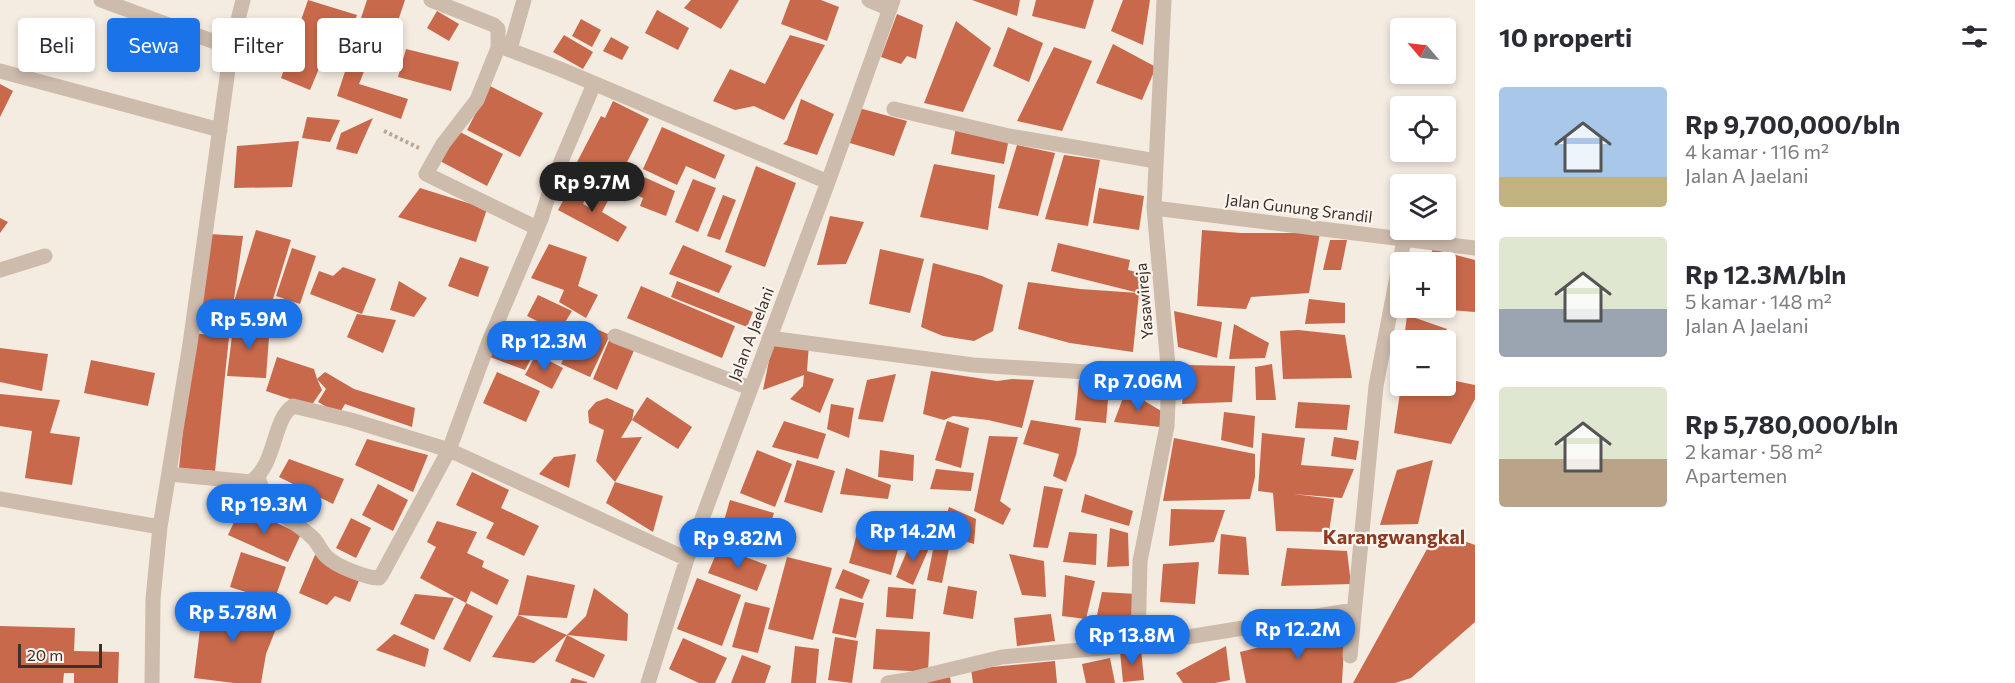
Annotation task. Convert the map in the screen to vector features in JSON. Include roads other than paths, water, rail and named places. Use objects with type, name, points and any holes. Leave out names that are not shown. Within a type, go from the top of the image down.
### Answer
[{"type":"street","points":[[101,0],[212,41]]},
{"type":"street","points":[[238,18],[243,0]]},
{"type":"street","points":[[431,0],[494,25],[498,29],[504,48]]},
{"type":"street","points":[[524,0],[504,48],[477,100],[443,144],[426,174],[537,228]]},
{"type":"street","points":[[869,0],[892,4]]},
{"type":"street","name":"Yasawireja","points":[[1138,645],[1140,561],[1167,426],[1169,377],[1154,208],[1164,0]]},
{"type":"street","name":"Jalan A Jaelani","points":[[652,682],[687,559],[892,4]]},
{"type":"street","points":[[504,48],[828,182]]},
{"type":"street","points":[[0,71],[220,130]]},
{"type":"street","points":[[152,683],[153,599],[160,527],[192,332],[228,72]]},
{"type":"street","points":[[258,477],[263,493],[276,512],[312,538],[325,556],[368,578],[379,578],[449,450],[488,344],[594,84]]},
{"type":"street","points":[[894,109],[1009,136],[1156,160]]},
{"type":"street","name":"Jalan Gunung Srandil","points":[[1154,208],[1390,238]]},
{"type":"street","points":[[1350,656],[1376,386],[1404,240]]},
{"type":"street","name":"Jalan Gunung Srandil","points":[[1404,240],[1475,248]]},
{"type":"street","points":[[0,270],[45,256]]},
{"type":"street","points":[[615,336],[750,388]]},
{"type":"street","points":[[769,338],[973,365],[1169,377]]},
{"type":"street","points":[[169,474],[251,482],[265,468],[285,415],[293,406],[351,420],[449,450],[687,559]]},
{"type":"street","points":[[0,499],[160,527]]},
{"type":"street","points":[[888,683],[1002,657],[1138,645],[1354,610]]},
{"type":"district","name":"Karangwangkal","points":[[1394,537]]}]
